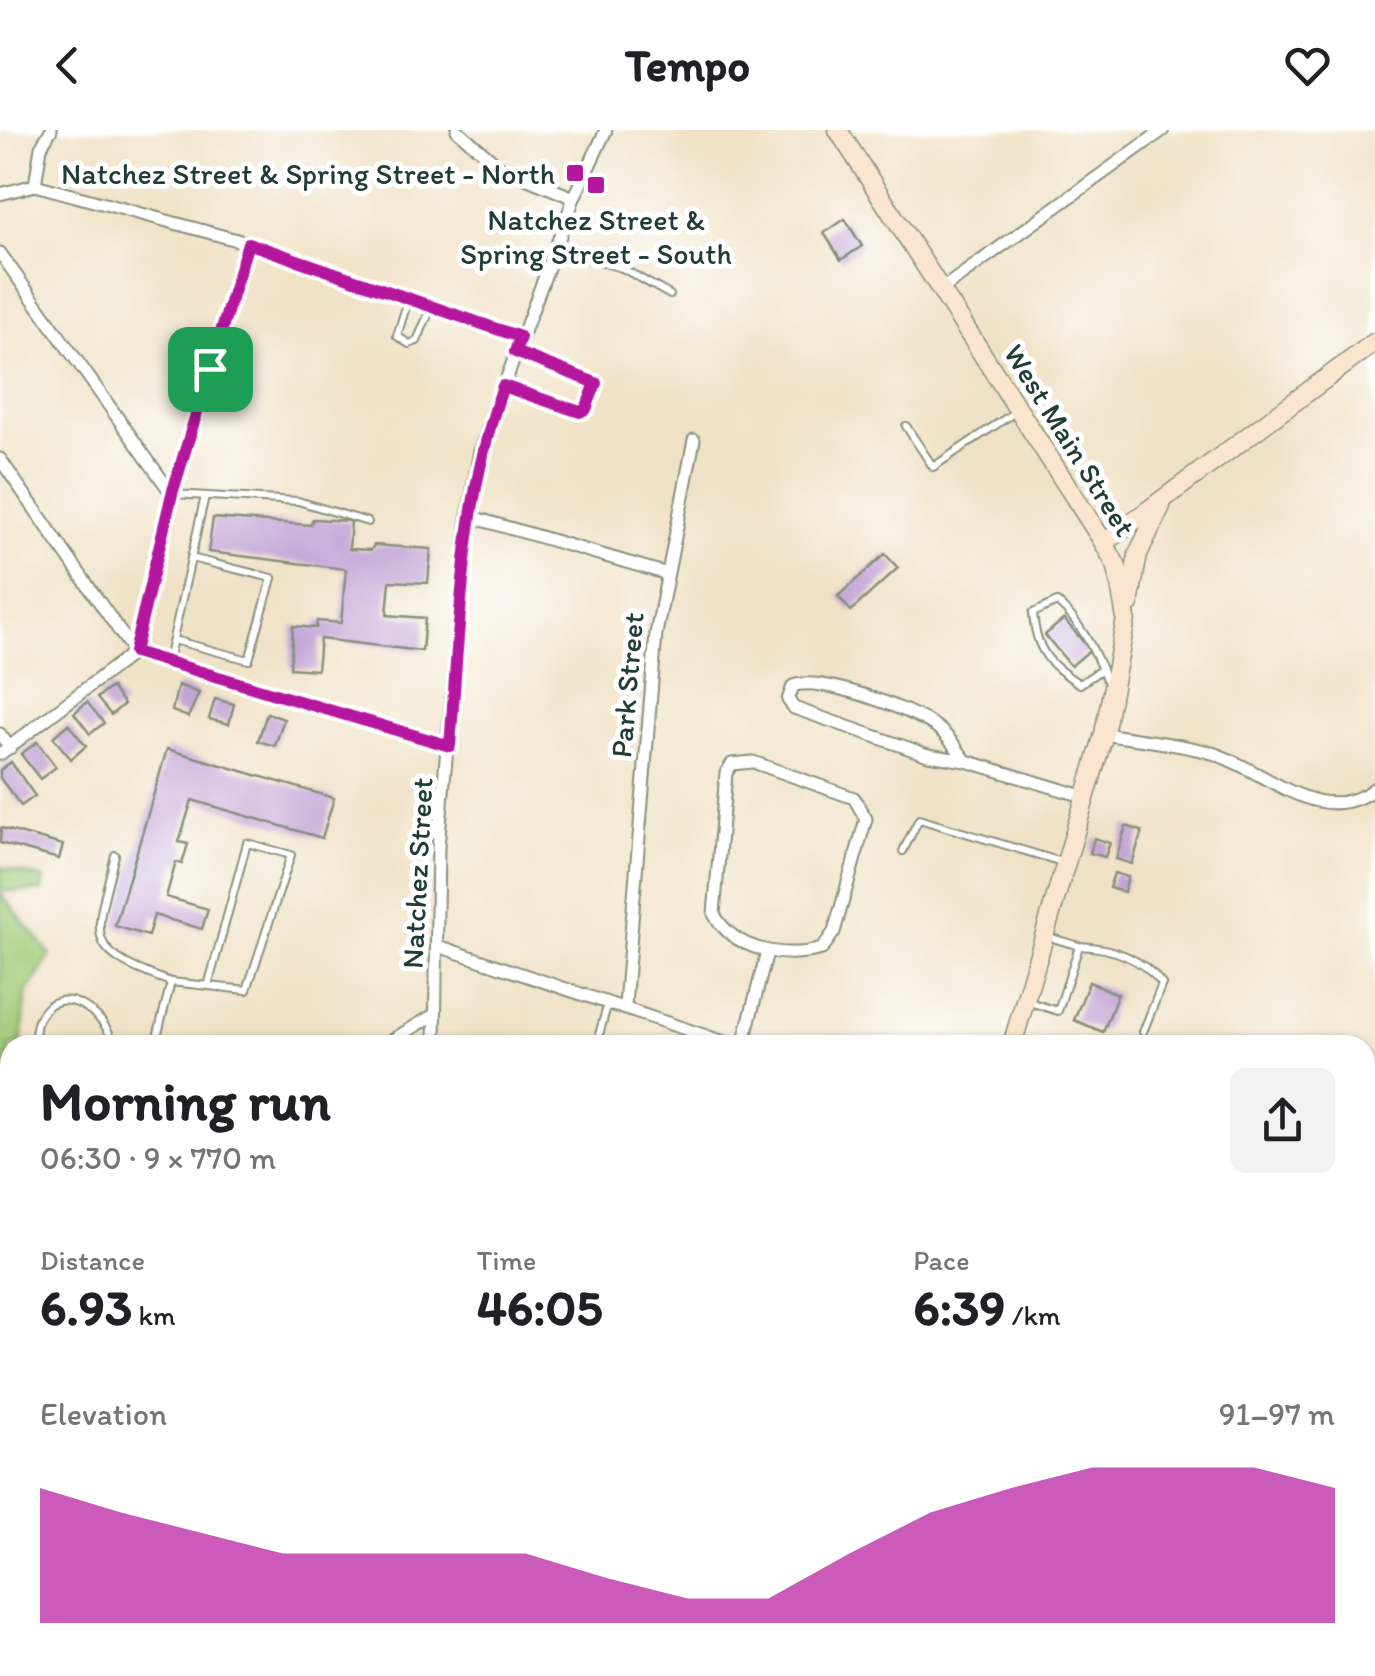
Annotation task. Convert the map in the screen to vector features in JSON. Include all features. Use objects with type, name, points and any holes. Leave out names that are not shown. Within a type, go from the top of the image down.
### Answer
[{"type":"main road","name":"West Main Street","points":[[838,130],[1117,567],[1126,619],[1104,734],[1015,1035]]},
{"type":"main road","points":[[1104,542],[1375,342]]},
{"type":"main road","points":[[1126,619],[1138,554],[1151,521],[1171,492]]},
{"type":"street","points":[[35,185],[41,147],[50,130]]},
{"type":"street","points":[[457,130],[501,168],[574,198]]},
{"type":"street","name":"Natchez Street","points":[[435,1035],[438,847],[468,516],[480,450],[574,198],[606,130]]},
{"type":"street","points":[[942,288],[1164,130]]},
{"type":"street","points":[[0,194],[35,185],[248,243],[520,337]]},
{"type":"street","points":[[0,734],[5,751],[134,652],[172,494],[248,243]]},
{"type":"street","points":[[0,253],[172,494]]},
{"type":"street","points":[[664,573],[694,440]]},
{"type":"street","points":[[0,459],[134,652],[450,746]]},
{"type":"street","name":"Park Street","points":[[468,516],[664,573],[624,1005]]},
{"type":"street","points":[[966,761],[932,724],[838,688],[804,682],[793,686],[788,700],[794,708],[928,755],[966,761],[1086,796]]},
{"type":"street","points":[[1104,734],[1213,753],[1309,800],[1333,806],[1362,798],[1375,788]]},
{"type":"street","points":[[753,762],[854,798],[866,820],[828,944],[804,954],[766,952],[732,936],[714,914],[726,773],[732,764],[753,762]]},
{"type":"street","points":[[438,946],[706,1035]]},
{"type":"street","points":[[746,1035],[766,952]]},
{"type":"street","points":[[401,1035],[434,1015]]},
{"type":"lane","points":[[554,249],[622,268],[670,295]]},
{"type":"lane","points":[[409,298],[398,336],[410,344],[417,341],[432,306]]},
{"type":"lane","points":[[503,386],[580,412],[586,409],[596,383],[515,352]]},
{"type":"lane","points":[[906,426],[933,467],[1019,410]]},
{"type":"lane","points":[[172,494],[298,502],[368,522]]},
{"type":"lane","points":[[168,662],[205,496]]},
{"type":"lane","points":[[173,640],[250,660],[272,578],[191,558]]},
{"type":"lane","points":[[1102,669],[1080,684],[1047,664],[1035,638],[1033,613],[1056,602],[1078,620],[1102,669],[1112,691]]},
{"type":"lane","points":[[903,852],[919,819],[1066,863]]},
{"type":"lane","points":[[115,855],[98,926],[103,949],[122,965],[170,982],[208,986],[247,990],[291,855],[247,842],[208,986]]},
{"type":"lane","points":[[1044,935],[1078,946],[1103,947],[1148,966],[1162,984],[1143,1032]]},
{"type":"lane","points":[[1025,1000],[1058,1011],[1078,946]]},
{"type":"lane","points":[[157,1035],[170,982]]},
{"type":"lane","points":[[36,1035],[44,1012],[60,1002],[75,1001],[100,1015],[109,1035]]},
{"type":"lane","points":[[599,1035],[608,1002]]},
{"type":"green space","points":[[0,867],[44,879],[42,891],[0,891]]},
{"type":"green space","points":[[0,893],[51,955],[27,992],[22,1035],[0,1035]]},
{"type":"building","points":[[845,219],[862,246],[841,260],[824,233]]},
{"type":"building","points":[[213,518],[310,525],[313,519],[351,521],[349,549],[371,550],[374,545],[431,549],[428,583],[390,581],[387,615],[425,618],[422,651],[320,639],[317,670],[290,668],[293,626],[316,628],[317,621],[341,623],[346,569],[208,552]]},
{"type":"building","points":[[885,554],[898,568],[851,611],[838,596]]},
{"type":"building","points":[[1064,619],[1090,650],[1071,666],[1045,635]]},
{"type":"building","points":[[178,685],[199,693],[188,717],[172,711]]},
{"type":"building","points":[[111,687],[124,704],[111,715],[97,698]]},
{"type":"building","points":[[215,699],[234,704],[229,724],[209,719]]},
{"type":"building","points":[[87,702],[104,723],[90,734],[74,713]]},
{"type":"building","points":[[267,713],[284,719],[275,746],[258,741]]},
{"type":"building","points":[[68,724],[86,746],[71,759],[53,737]]},
{"type":"building","points":[[37,742],[56,767],[40,779],[21,754]]},
{"type":"building","points":[[167,749],[334,798],[322,838],[192,800],[179,842],[188,844],[182,864],[176,862],[166,897],[208,909],[202,929],[154,915],[148,936],[115,926]]},
{"type":"building","points":[[11,762],[35,796],[21,806],[0,778],[0,770]]},
{"type":"building","points":[[1126,826],[1142,831],[1132,864],[1116,859]]},
{"type":"building","points":[[1,828],[63,845],[59,859],[0,843]]},
{"type":"building","points":[[1094,838],[1110,843],[1105,857],[1090,853]]},
{"type":"building","points":[[1114,873],[1128,877],[1124,892],[1109,888]]},
{"type":"building","points":[[1089,982],[1118,994],[1103,1032],[1074,1020]]},
{"type":"place","name":"Natchez Street & Spring Street - North","points":[[575,173]]},
{"type":"place","name":"Natchez Street & Spring Street - South","points":[[596,185]]},
{"type":"route","points":[[248,243],[520,337],[515,352],[596,383],[586,409],[580,412],[503,386],[480,450],[468,516],[450,746],[134,652],[172,494],[210,369],[248,243]]}]
